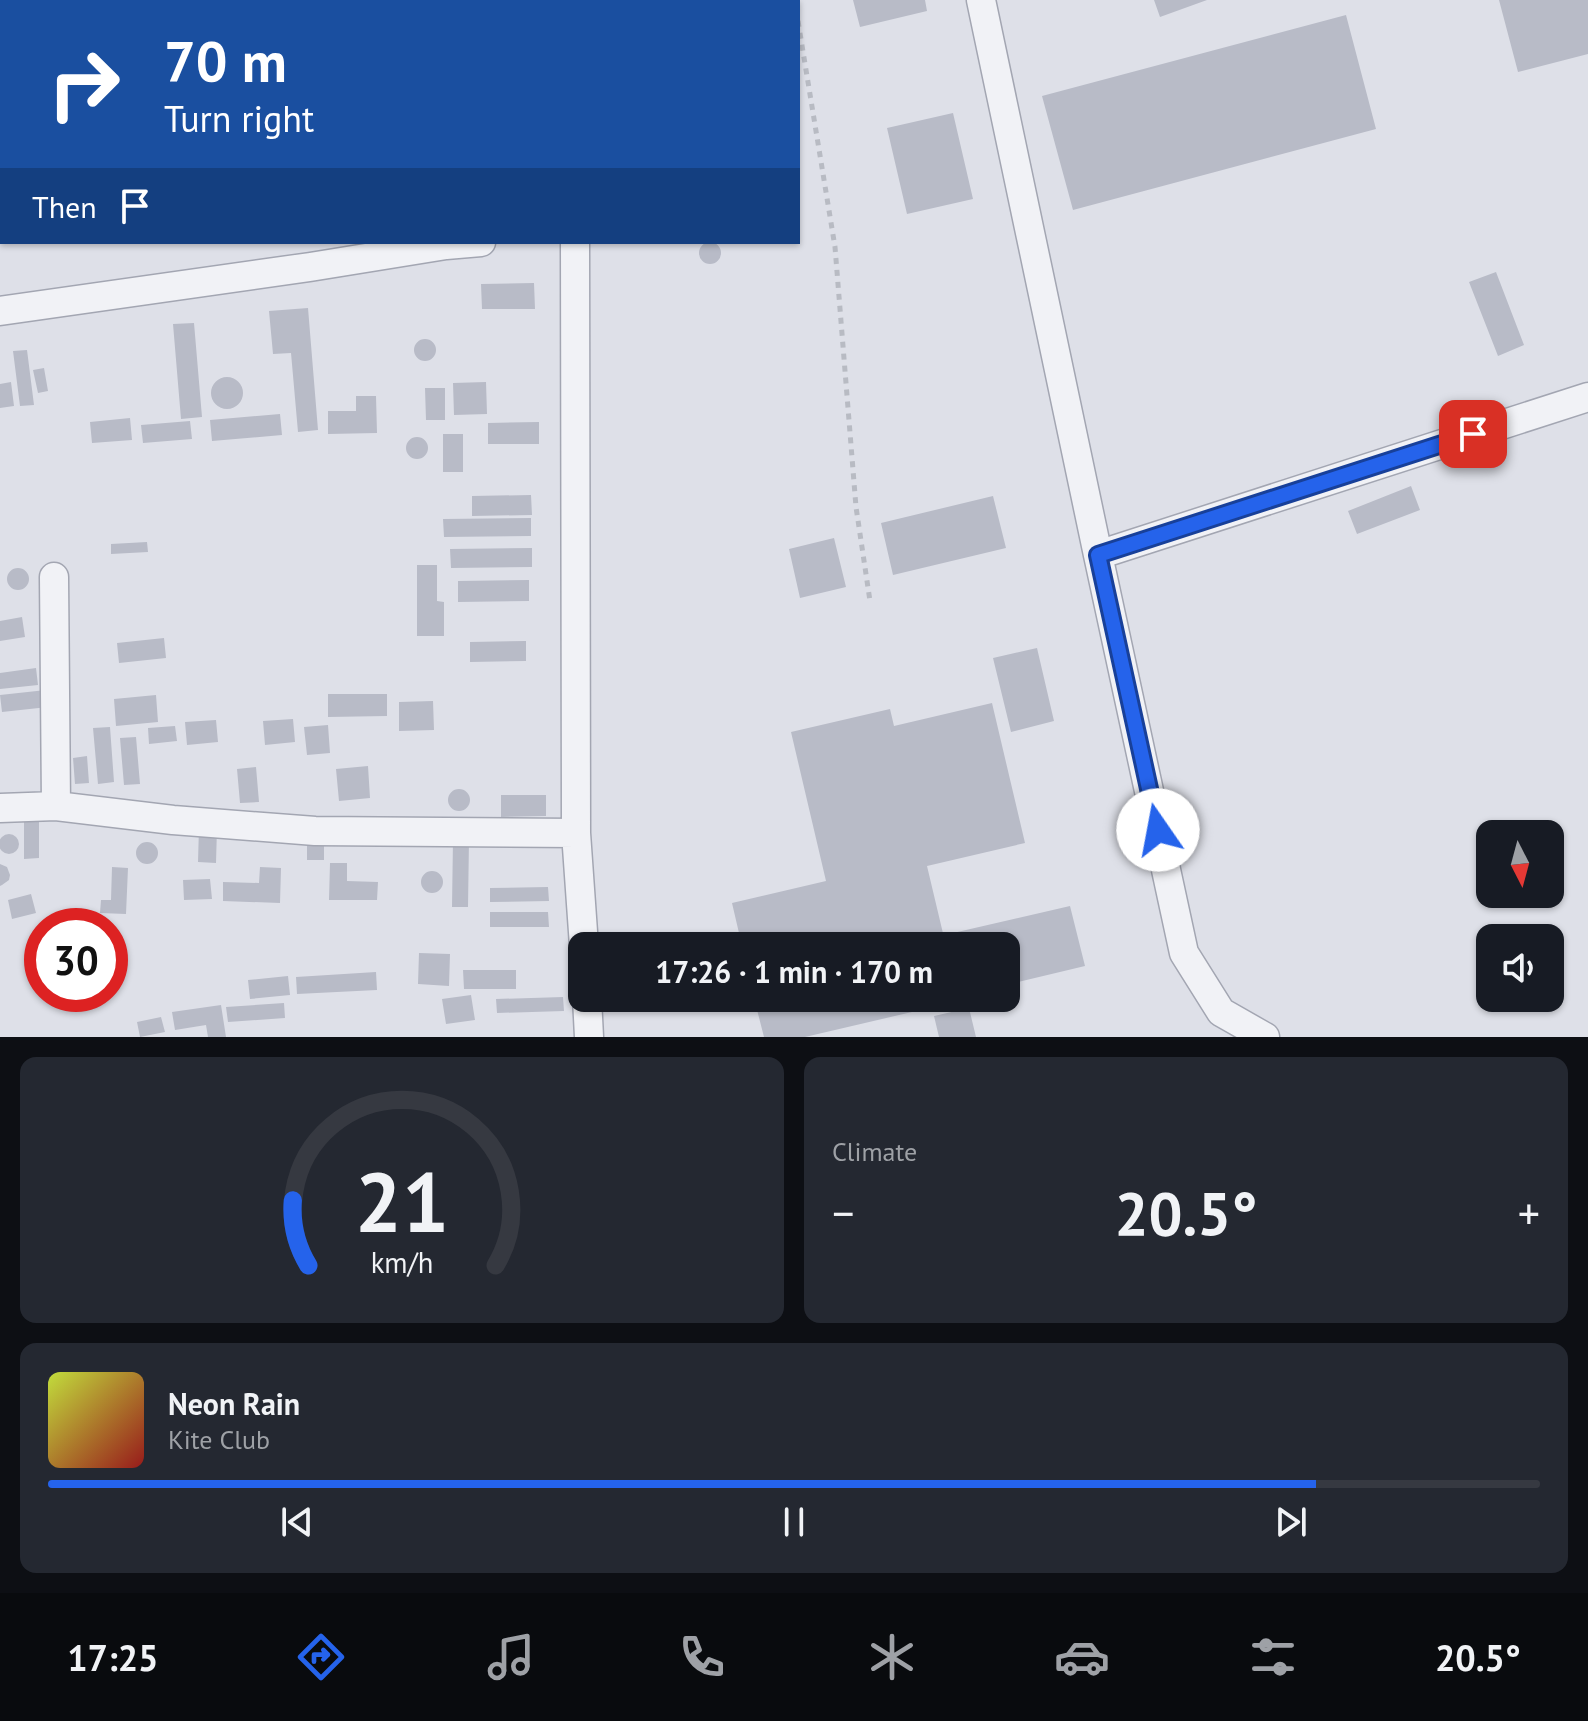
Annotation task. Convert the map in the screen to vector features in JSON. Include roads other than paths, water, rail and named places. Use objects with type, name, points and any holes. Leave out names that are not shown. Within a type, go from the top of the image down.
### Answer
[{"type":"street","points":[[981,0],[1184,953],[1221,1012],[1265,1037]]},
{"type":"street","points":[[0,311],[458,244]]},
{"type":"street","points":[[575,244],[576,833],[583,932]]},
{"type":"street","points":[[1098,555],[1588,397]]},
{"type":"street","points":[[54,577],[56,806]]},
{"type":"street","points":[[0,808],[56,806],[173,820],[315,831],[576,833]]},
{"type":"street","points":[[588,1012],[589,1037]]}]
